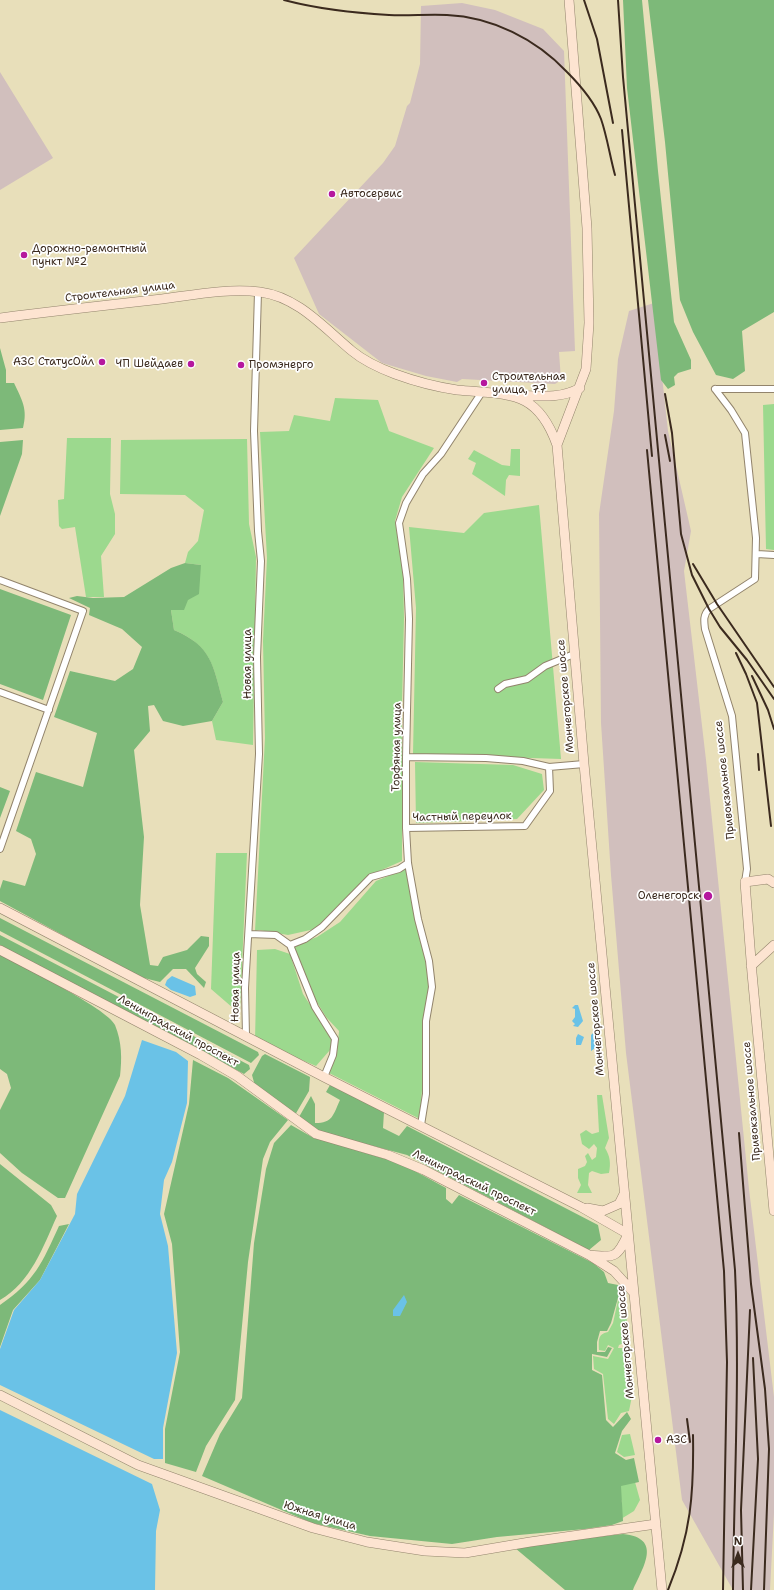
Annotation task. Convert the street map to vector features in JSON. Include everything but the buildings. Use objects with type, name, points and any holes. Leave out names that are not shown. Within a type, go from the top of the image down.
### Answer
[{"type":"street","points":[[557,446],[586,369],[590,324],[588,228],[569,0]]},
{"type":"street","name":"Строительная улица","points":[[0,318],[195,295],[258,292],[273,294],[295,304],[310,314],[353,351],[371,364],[424,383],[482,392],[554,397],[572,393],[580,388]]},
{"type":"street","name":"Новая улица","points":[[246,1036],[245,988],[259,754],[257,657],[261,560],[258,532],[254,431],[258,292]]},
{"type":"street","points":[[774,389],[715,389],[731,410],[744,432],[757,554],[774,555]]},
{"type":"street","name":"Торфяная улица","points":[[421,1125],[426,1094],[426,1021],[432,987],[429,961],[418,919],[408,863],[406,828],[406,757],[409,619],[407,579],[399,523],[406,503],[423,474],[441,454],[482,392]]},
{"type":"street","points":[[512,395],[524,400],[541,413],[551,428],[557,446]]},
{"type":"street","name":"Мончегорское шоссе","points":[[557,446],[584,764],[662,1590]]},
{"type":"street","name":"Привокзальное шоссе","points":[[757,554],[755,579],[709,609],[705,613],[704,617],[705,629],[732,716],[747,869],[745,882],[751,966],[774,1211]]},
{"type":"street","points":[[0,580],[83,611],[0,850]]},
{"type":"street","points":[[498,689],[505,684],[527,679],[545,666],[574,654]]},
{"type":"street","points":[[0,692],[49,710]]},
{"type":"street","points":[[406,757],[486,758],[523,761],[549,767],[584,764]]},
{"type":"street","name":"Частный переулок","points":[[406,828],[525,826],[550,791],[549,767]]},
{"type":"street","points":[[290,945],[305,939],[322,927],[371,877],[399,869],[408,863]]},
{"type":"street","points":[[745,882],[768,879],[774,883]]},
{"type":"street","points":[[0,908],[324,1077],[581,1207],[628,1234],[621,1250],[610,1257],[589,1255]]},
{"type":"street","points":[[248,934],[276,935],[290,945],[315,1007],[335,1039],[334,1055],[324,1077]]},
{"type":"street","points":[[751,966],[774,945]]},
{"type":"street","name":"Ленинградский проспект","points":[[0,950],[201,1055],[237,1076],[316,1134],[388,1155],[424,1170],[589,1255],[614,1271],[634,1293]]},
{"type":"street","points":[[581,1207],[604,1211],[619,1204],[624,1194]]},
{"type":"street","name":"Южная улица","points":[[0,1396],[138,1465],[312,1528],[367,1542],[425,1551],[465,1553],[538,1540],[656,1524]]},
{"type":"shaded area","points":[[462,3],[495,10],[543,29],[564,51],[575,351],[559,352],[561,380],[555,384],[462,379],[457,382],[426,376],[382,363],[319,314],[294,258],[383,163],[395,146],[407,106],[410,103],[420,64],[421,6]]},
{"type":"shaded area","points":[[0,72],[53,158],[0,190]]},
{"type":"shaded area","points":[[654,303],[668,431],[691,531],[684,571],[706,760],[749,1189],[774,1397],[774,1513],[770,1590],[733,1590],[682,1500],[626,1053],[611,875],[601,723],[599,514],[614,411],[618,359],[629,311]]},
{"type":"green space","points":[[623,0],[642,0],[674,322],[691,360],[691,369],[678,373],[674,377],[675,385],[668,389],[661,380],[627,88]]},
{"type":"green space","points":[[648,0],[774,0],[774,312],[742,331],[745,371],[733,379],[716,375],[693,332],[680,300],[665,142]]},
{"type":"green space","points":[[0,348],[6,370],[6,383],[14,383],[23,405],[25,415],[23,428],[0,430]]},
{"type":"green space","points":[[335,398],[378,400],[389,431],[434,448],[402,497],[395,521],[403,573],[404,618],[402,706],[402,861],[368,876],[315,929],[288,935],[259,930],[255,931],[265,738],[263,641],[267,558],[260,432],[289,431],[294,415],[330,421]]},
{"type":"green space","points":[[774,404],[774,550],[766,549],[763,405]]},
{"type":"green space","points":[[67,438],[111,438],[110,494],[115,514],[115,534],[101,556],[104,597],[86,597],[75,527],[62,529],[59,526],[58,500],[64,499]]},
{"type":"green space","points":[[247,439],[249,524],[256,557],[253,745],[216,740],[212,721],[223,702],[213,668],[204,650],[187,636],[174,630],[171,610],[201,565],[185,563],[188,552],[198,541],[204,510],[185,495],[120,494],[121,440]]},
{"type":"green space","points":[[23,440],[22,454],[0,516],[0,442]]},
{"type":"green space","points":[[511,449],[520,449],[520,476],[509,475],[506,480],[505,496],[472,474],[476,463],[468,459],[474,450],[502,465],[510,466]]},
{"type":"green space","points":[[539,505],[561,759],[413,754],[416,608],[409,527],[464,533],[484,513]]},
{"type":"green space","points":[[185,563],[201,565],[199,594],[188,600],[184,610],[171,610],[174,630],[187,636],[204,650],[213,667],[223,702],[212,721],[183,726],[163,721],[154,705],[148,706],[150,731],[134,750],[144,837],[140,905],[150,965],[158,966],[163,957],[187,950],[201,936],[209,937],[209,946],[195,968],[197,974],[206,982],[204,988],[186,969],[173,969],[160,982],[140,977],[0,901],[0,889],[3,880],[25,886],[36,854],[31,839],[16,831],[36,772],[83,787],[97,733],[54,717],[70,671],[115,681],[133,669],[142,647],[122,629],[89,615],[90,608],[69,598],[77,596],[93,598],[124,597],[171,568]]},
{"type":"green space","points":[[0,589],[71,615],[43,700],[0,684]]},
{"type":"green space","points":[[415,762],[513,765],[542,774],[544,790],[517,819],[416,823]]},
{"type":"green space","points":[[0,787],[10,791],[0,818]]},
{"type":"green space","points":[[216,853],[247,853],[240,1011],[233,1008],[211,989]]},
{"type":"green space","points":[[408,868],[414,915],[425,952],[429,988],[420,1119],[329,1073],[337,1053],[339,1031],[326,1017],[306,984],[294,946],[317,937],[340,922],[376,881]]},
{"type":"green space","points":[[0,918],[258,1052],[259,1055],[251,1063],[0,931]]},
{"type":"green space","points":[[0,935],[249,1065],[250,1069],[244,1074],[0,946]]},
{"type":"green space","points":[[275,949],[290,954],[303,994],[333,1040],[330,1050],[316,1066],[255,1040],[257,950]]},
{"type":"green space","points":[[0,955],[97,1008],[115,1025],[119,1038],[121,1057],[120,1076],[65,1198],[58,1198],[22,1173],[0,1153],[0,1110],[11,1088],[7,1074],[0,1069]]},
{"type":"green space","points":[[265,1054],[310,1077],[309,1091],[295,1115],[255,1086],[252,1075],[262,1056]]},
{"type":"green space","points":[[193,1060],[228,1078],[288,1120],[270,1142],[263,1159],[248,1262],[235,1400],[206,1446],[196,1472],[165,1463],[165,1429],[180,1352],[172,1244],[164,1214],[189,1104]]},
{"type":"green space","points":[[330,1085],[384,1112],[383,1128],[399,1136],[407,1126],[598,1225],[601,1240],[589,1250],[407,1155],[321,1132],[299,1117],[311,1096],[315,1104],[315,1123],[326,1122],[332,1117],[340,1100],[326,1092]]},
{"type":"green space","points":[[597,1095],[602,1095],[609,1138],[605,1148],[610,1160],[609,1173],[601,1174],[592,1171],[589,1173],[588,1185],[592,1193],[577,1193],[581,1185],[578,1178],[578,1169],[585,1166],[587,1162],[585,1156],[588,1153],[592,1160],[596,1157],[597,1148],[594,1144],[589,1149],[582,1144],[580,1134],[586,1130],[592,1134],[599,1132]]},
{"type":"green space","points":[[291,1125],[312,1137],[402,1164],[446,1188],[446,1199],[452,1204],[459,1195],[593,1263],[604,1272],[608,1283],[623,1286],[627,1294],[618,1298],[611,1323],[607,1331],[600,1331],[597,1342],[597,1352],[605,1352],[608,1347],[612,1348],[607,1357],[592,1354],[592,1370],[602,1375],[606,1420],[613,1427],[627,1412],[631,1419],[622,1431],[615,1453],[626,1460],[634,1458],[639,1482],[621,1486],[623,1521],[612,1525],[585,1529],[497,1537],[452,1544],[370,1536],[312,1523],[202,1476],[220,1434],[242,1398],[254,1243],[266,1169],[274,1143]]},
{"type":"green space","points":[[0,1164],[51,1205],[57,1216],[35,1263],[28,1274],[20,1284],[0,1300]]},
{"type":"green space","points":[[69,1224],[40,1280],[13,1310],[0,1347],[0,1305],[22,1288],[30,1279],[48,1251],[59,1226]]},
{"type":"green space","points":[[622,1297],[627,1321],[622,1323],[621,1329],[627,1334],[626,1342],[619,1345],[618,1348],[626,1348],[629,1359],[624,1364],[631,1376],[629,1388],[632,1396],[629,1411],[621,1413],[614,1424],[608,1419],[603,1374],[594,1369],[593,1356],[608,1359],[614,1348],[608,1345],[605,1351],[599,1350],[599,1341],[600,1336],[608,1332],[613,1323],[618,1300]]},
{"type":"green space","points":[[630,1434],[635,1455],[624,1457],[617,1452],[622,1435]]},
{"type":"green space","points":[[635,1482],[640,1500],[634,1511],[621,1519],[622,1501],[616,1493],[617,1484]]},
{"type":"green space","points":[[623,1534],[643,1541],[646,1547],[647,1555],[645,1563],[633,1590],[565,1590],[515,1548],[551,1542]]},
{"type":"water","points":[[172,976],[195,986],[196,995],[190,997],[171,990],[165,985],[167,980]]},
{"type":"water","points":[[575,1005],[578,1005],[583,1021],[578,1027],[573,1026],[575,1024],[572,1021],[575,1017],[575,1009],[572,1008]]},
{"type":"water","points":[[594,1032],[598,1046],[591,1051],[591,1035]]},
{"type":"water","points":[[578,1034],[584,1037],[581,1045],[576,1045],[576,1038]]},
{"type":"water","points":[[142,1040],[176,1052],[188,1061],[187,1103],[172,1162],[164,1180],[160,1214],[168,1246],[177,1353],[163,1428],[163,1459],[154,1459],[0,1385],[0,1349],[14,1310],[40,1280],[75,1214],[77,1194],[125,1096]]},
{"type":"water","points":[[404,1295],[407,1302],[400,1316],[393,1316],[393,1310]]},
{"type":"water","points":[[0,1410],[152,1484],[160,1510],[156,1531],[155,1590],[0,1590]]},
{"type":"railway","points":[[284,0],[323,8],[363,13],[396,15],[447,15],[464,17],[497,25],[512,32],[542,49],[555,60],[577,82],[591,100],[601,119],[615,175]]},
{"type":"railway","points":[[584,0],[597,39],[613,123]]},
{"type":"railway","points":[[618,0],[623,77],[735,1270],[737,1390],[733,1590]]},
{"type":"railway","points":[[622,130],[652,456]]},
{"type":"railway","points":[[665,394],[672,433],[681,534],[692,575],[720,627],[747,660],[774,699]]},
{"type":"railway","points":[[665,435],[670,461]]},
{"type":"railway","points":[[647,450],[724,1271],[727,1362],[723,1590]]},
{"type":"railway","points":[[693,564],[717,604],[774,687]]},
{"type":"railway","points":[[736,653],[757,703],[771,826]]},
{"type":"railway","points":[[752,676],[768,710],[774,729]]},
{"type":"railway","points":[[758,754],[759,770]]},
{"type":"railway","points":[[739,1133],[751,1284],[765,1389],[769,1449],[764,1590]]},
{"type":"railway","points":[[743,1590],[741,1510],[750,1310]]},
{"type":"railway","points":[[751,1590],[758,1459],[753,1358]]},
{"type":"railway","points":[[687,1419],[690,1442]]},
{"type":"railway","points":[[668,1590],[682,1550],[690,1514],[693,1476],[693,1435]]},
{"type":"place","name":"Автосервис","points":[[332,194]]},
{"type":"place","name":"Дорожно-ремонтный пункт №2","points":[[24,255]]},
{"type":"place","name":"АЗС СтатусОйл","points":[[102,362]]},
{"type":"place","name":"ЧП Шейдаев","points":[[191,364]]},
{"type":"place","name":"Промэнерго","points":[[241,365]]},
{"type":"place","name":"Строительная улица, 77","points":[[484,383]]},
{"type":"place","name":"Оленегорск","points":[[708,896]]},
{"type":"place","name":"АЗС","points":[[658,1440]]}]
